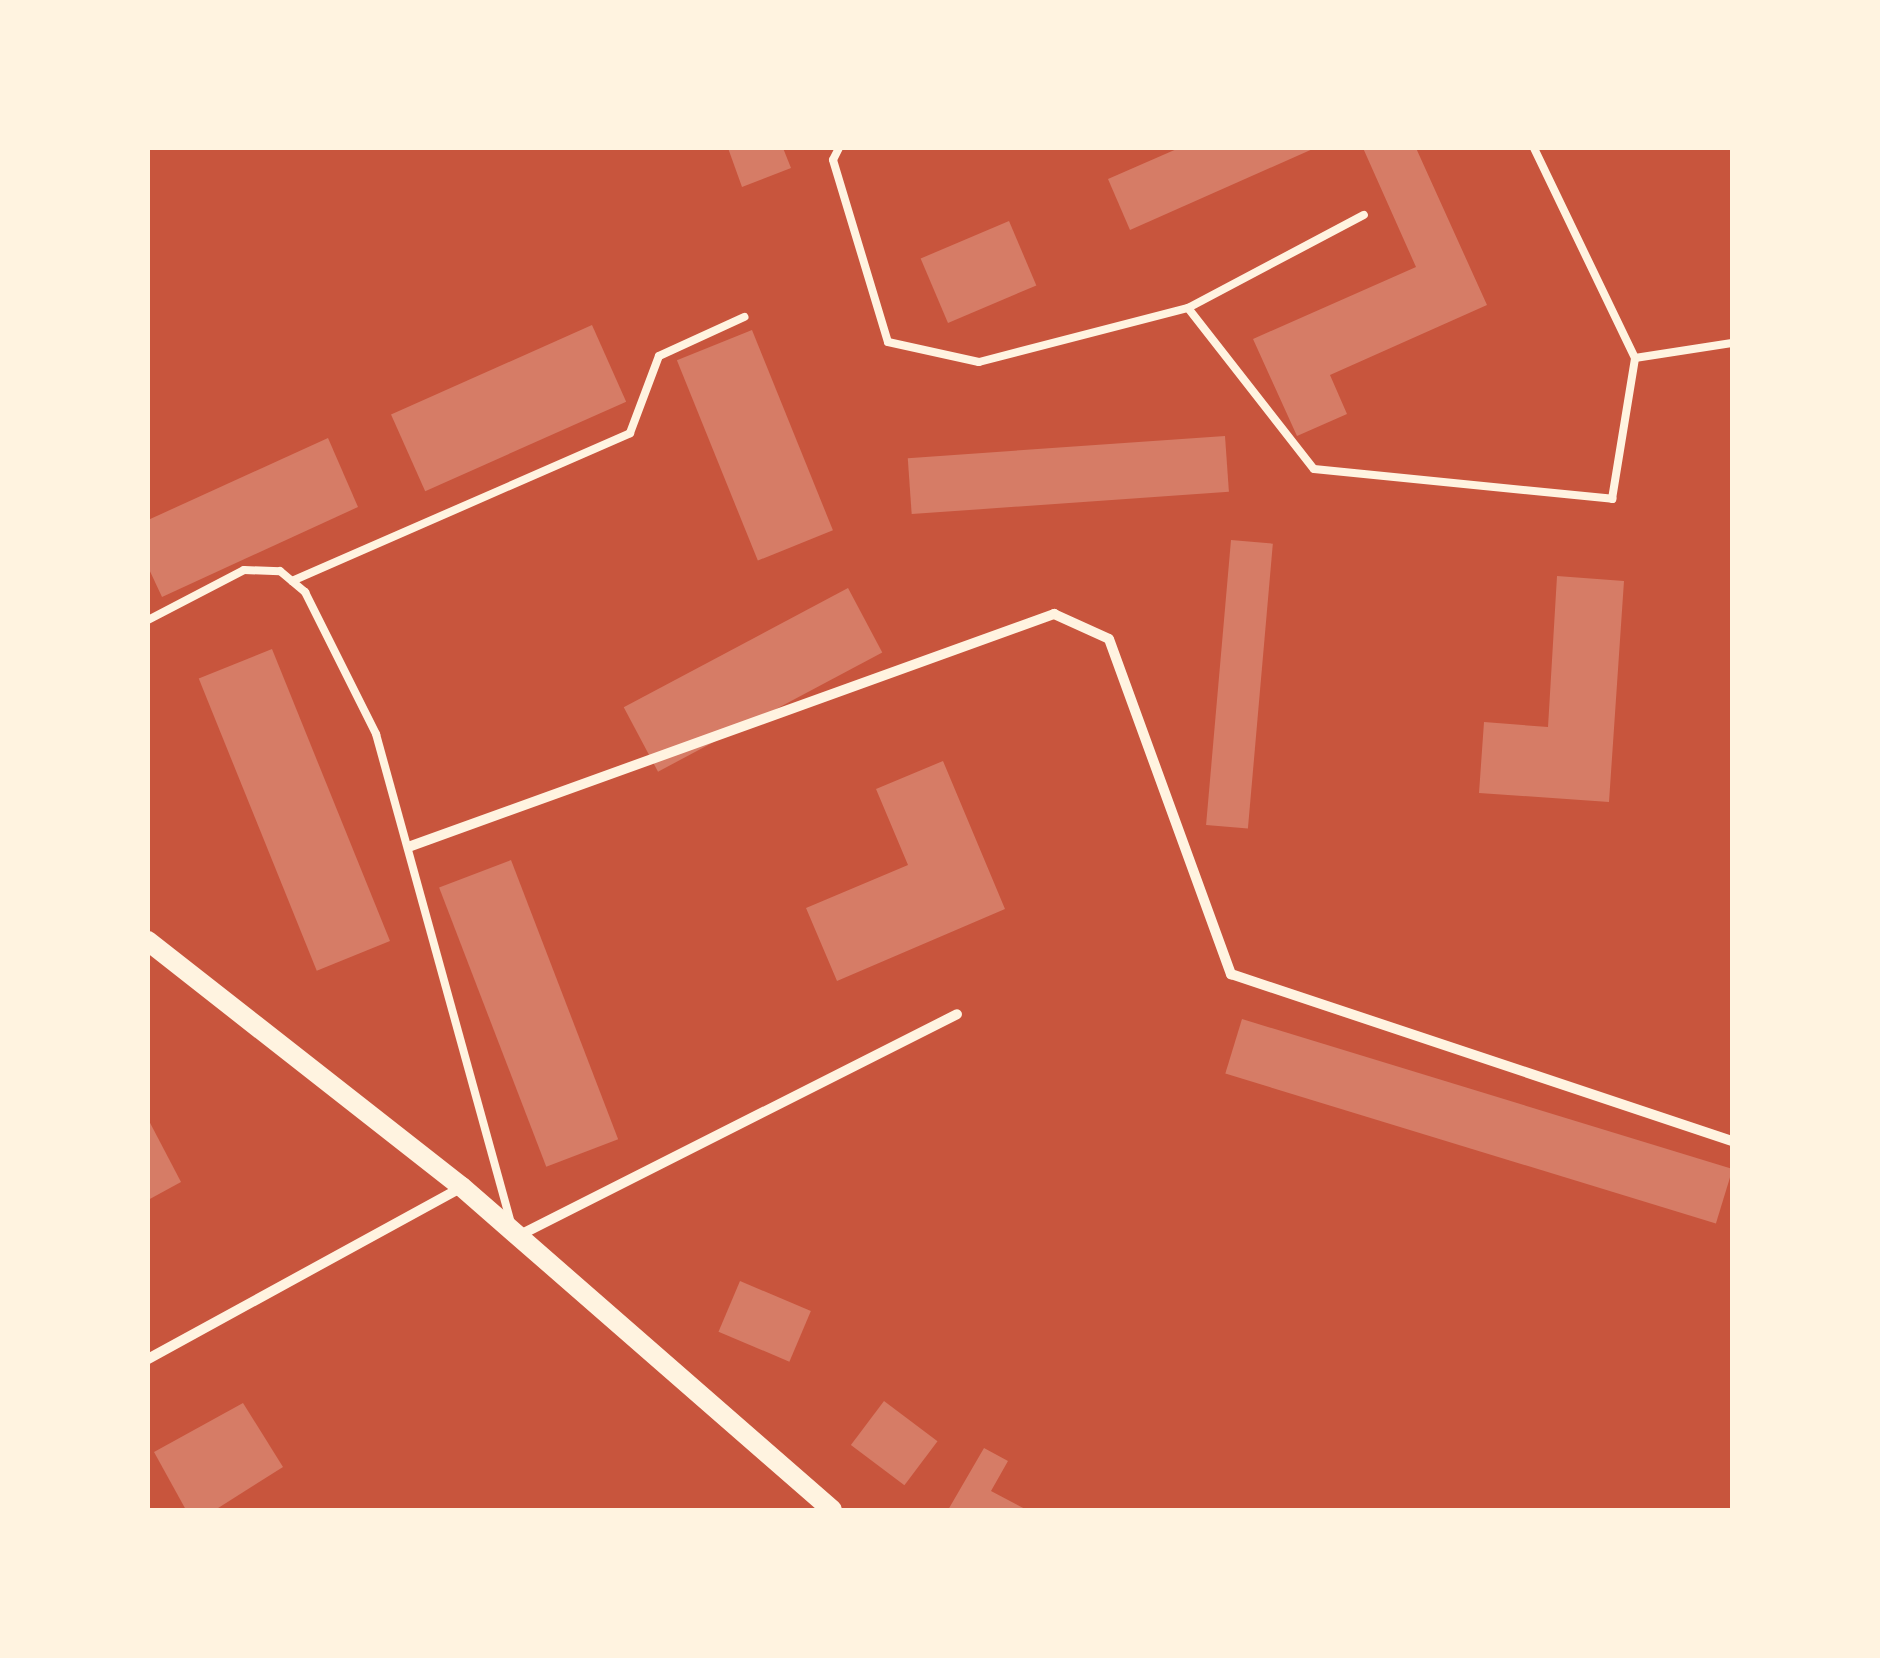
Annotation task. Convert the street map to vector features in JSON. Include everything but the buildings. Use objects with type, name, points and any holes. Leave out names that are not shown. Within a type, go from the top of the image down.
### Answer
[{"type":"main road","points":[[148,941],[462,1187],[832,1510]]},
{"type":"street","points":[[411,846],[1054,614],[1109,639],[1231,974],[1732,1142]]},
{"type":"street","points":[[515,1237],[956,1014]]},
{"type":"street","points":[[148,1359],[462,1187]]},
{"type":"lane","points":[[839,148],[833,160],[888,342],[979,362],[1188,308],[1364,214]]},
{"type":"lane","points":[[1188,308],[1314,469],[1612,499],[1635,358],[1534,148]]},
{"type":"lane","points":[[292,581],[630,434],[659,356],[744,317]]},
{"type":"lane","points":[[1635,358],[1732,343]]},
{"type":"lane","points":[[148,620],[244,570],[280,571],[292,581],[376,734],[411,846],[515,1237]]}]
